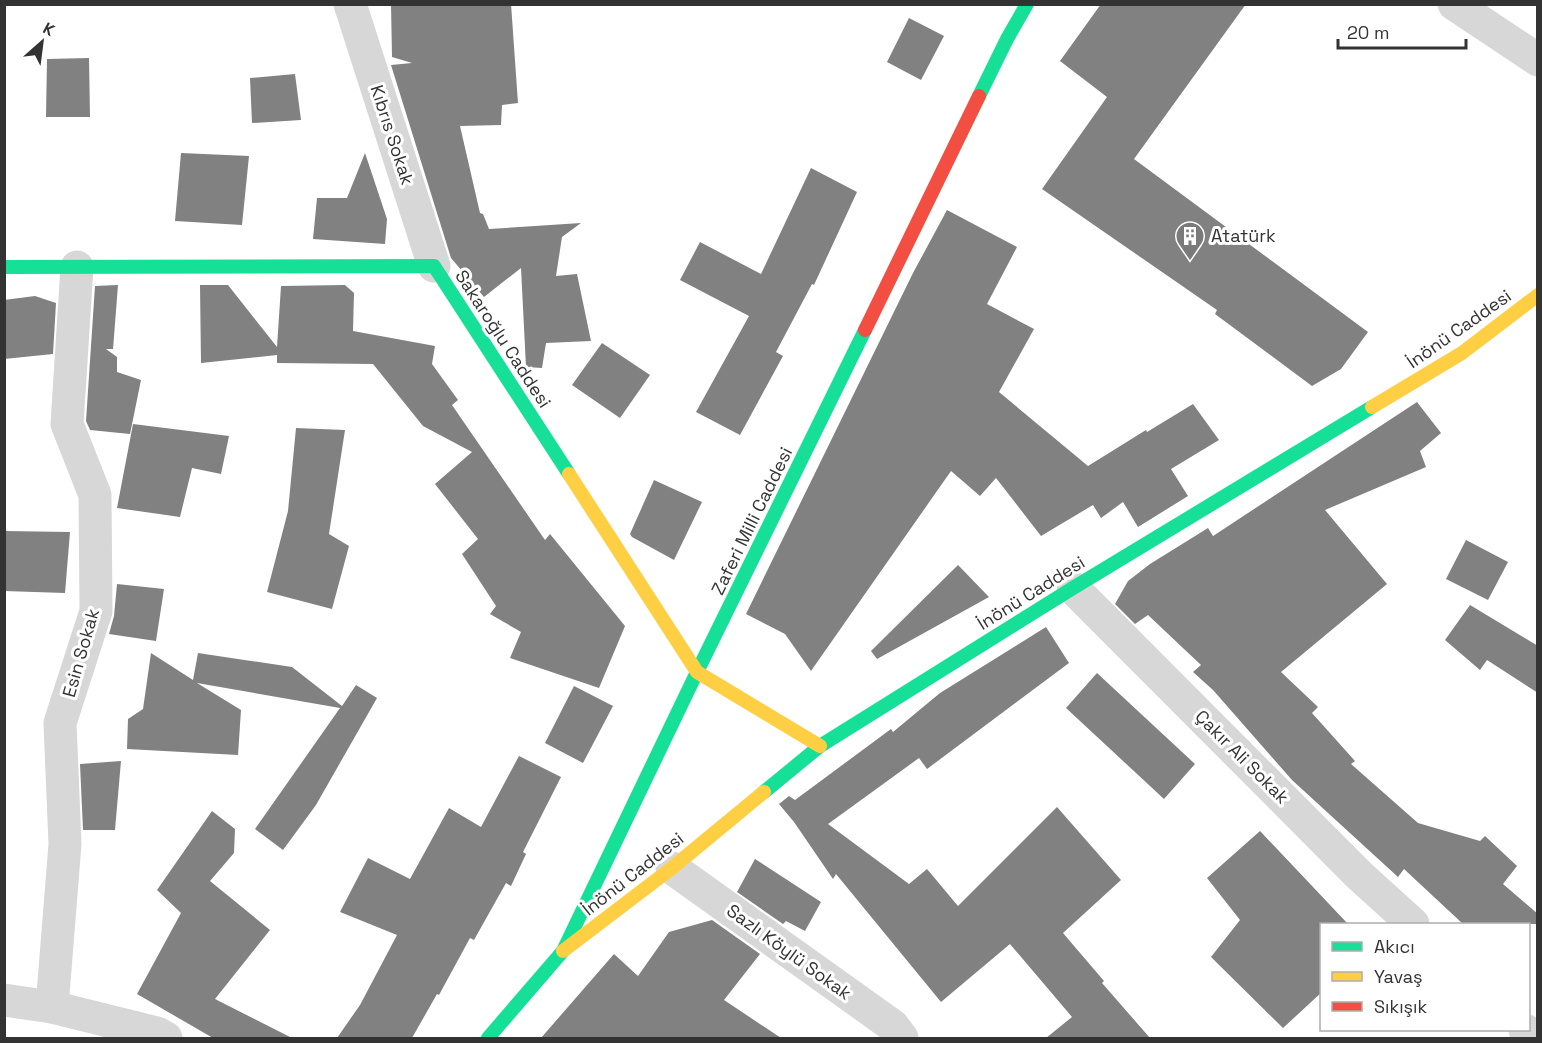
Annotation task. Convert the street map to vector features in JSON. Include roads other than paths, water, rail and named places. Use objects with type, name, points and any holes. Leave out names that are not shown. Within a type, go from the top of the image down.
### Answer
[{"type":"street","name":"Kıbrıs Sokak","points":[[350,4],[434,266]]},
{"type":"street","name":"Zaferi Milli Caddesi","points":[[488,1038],[563,951],[1007,39],[1027,4]]},
{"type":"street","points":[[1454,4],[1538,60]]},
{"type":"street","name":"Sakaroğlu Caddesi","points":[[4,267],[434,266],[697,672],[820,746]]},
{"type":"street","name":"Esin Sokak","points":[[52,1006],[65,844],[60,723],[96,611],[95,495],[67,424],[77,267]]},
{"type":"street","name":"İnönü Caddesi","points":[[563,951],[672,868],[820,746],[1073,588],[1462,353],[1538,295]]},
{"type":"street","name":"Çakır Ali Sokak","points":[[1073,588],[1359,875],[1412,923]]},
{"type":"street","name":"Sazlı Köylü Sokak","points":[[672,868],[893,1026],[902,1038]]},
{"type":"street","points":[[4,1000],[52,1006],[157,1033],[166,1038]]},
{"type":"place","name":"Atatürk","points":[[1190,262]]}]
